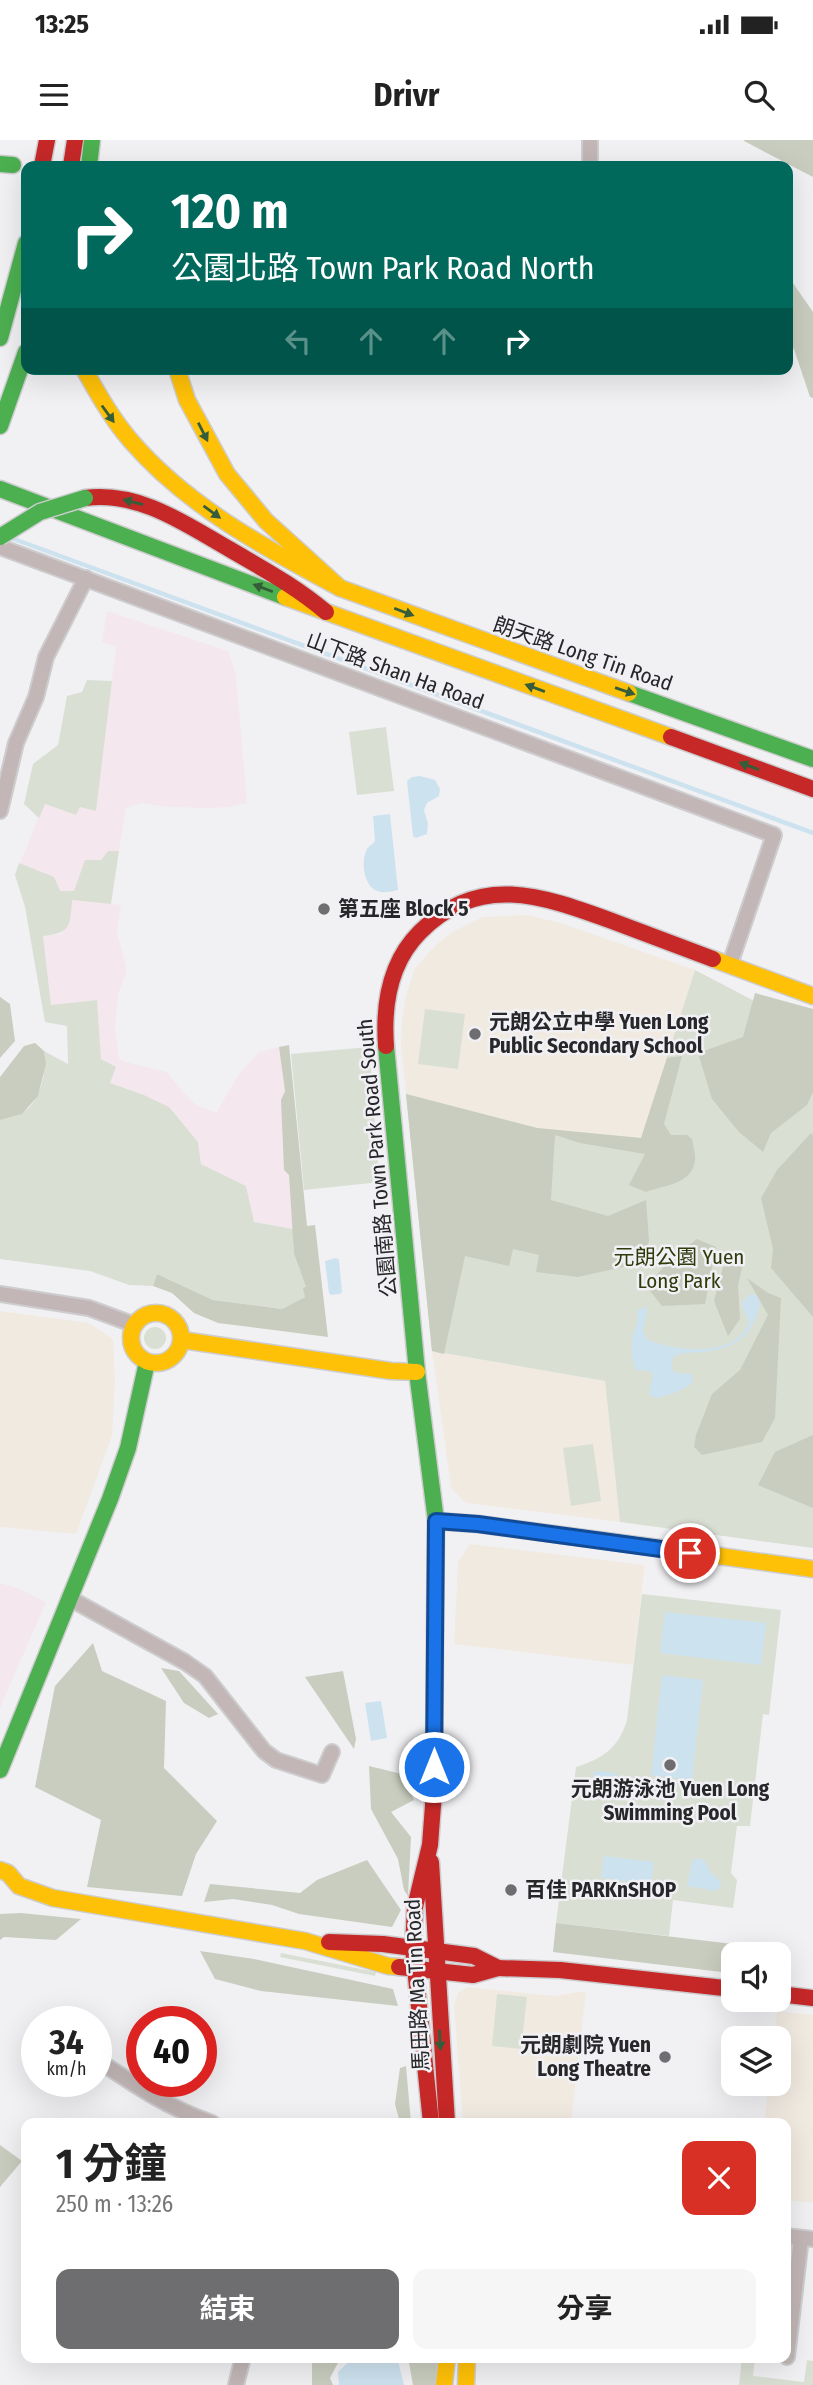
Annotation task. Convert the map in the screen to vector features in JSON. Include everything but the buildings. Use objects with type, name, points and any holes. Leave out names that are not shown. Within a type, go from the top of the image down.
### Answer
[{"type":"main road","points":[[43,161],[47,140]]},
{"type":"main road","points":[[72,161],[75,140]]},
{"type":"main road","points":[[90,161],[92,140]]},
{"type":"main road","points":[[0,338],[21,261]]},
{"type":"main road","points":[[0,426],[21,366]]},
{"type":"main road","points":[[87,375],[113,421],[172,481],[254,542],[340,588]]},
{"type":"main road","points":[[179,375],[199,424],[227,474],[265,521],[340,588]]},
{"type":"main road","points":[[0,489],[327,612],[813,789]]},
{"type":"main road","points":[[0,537],[47,507],[85,498],[116,498],[165,512],[297,588],[327,612]]},
{"type":"main road","name":"朗天路 Long Tin Road","points":[[340,588],[813,759]]},
{"type":"main road","name":"公園南路 Town Park Road South","points":[[436,1521],[416,1372],[384,1019],[393,973],[411,941],[435,917],[457,904],[483,896],[513,894],[554,901],[813,996]]},
{"type":"main road","points":[[152,1313],[162,1314],[176,1323],[182,1340],[177,1353],[171,1359],[158,1364],[146,1362],[132,1344],[135,1325],[152,1313]]},
{"type":"main road","points":[[182,1340],[391,1371],[416,1372]]},
{"type":"main road","points":[[0,1770],[100,1525],[128,1448],[146,1362]]},
{"type":"main road","points":[[436,1521],[478,1524],[813,1569]]},
{"type":"main road","name":"馬田路 Ma Tin Road","points":[[430,2118],[413,1948],[415,1907],[430,1845],[434,1792],[436,1521]]},
{"type":"main road","name":"馬田路 Ma Tin Road","points":[[430,1845],[436,1908],[442,2070],[447,2118]]},
{"type":"main road","points":[[0,1870],[8,1873],[19,1886],[74,1903],[305,1941],[378,1943],[474,1956],[498,1968]]},
{"type":"main road","points":[[1,1891],[19,1886]]},
{"type":"main road","points":[[305,1941],[375,1963],[439,1972],[473,1975],[498,1968],[561,1970],[721,1988]]},
{"type":"main road","points":[[791,1995],[813,1998]]},
{"type":"main road","points":[[444,2385],[446,2363]]},
{"type":"street","points":[[590,140],[590,161]]},
{"type":"street","points":[[0,563],[6,549]]},
{"type":"street","name":"山下路 Shan Ha Road","points":[[6,549],[775,835],[730,964]]},
{"type":"street","points":[[0,811],[16,743],[36,697],[46,657],[86,578]]},
{"type":"street","points":[[0,1294],[89,1308],[135,1325]]},
{"type":"street","points":[[69,1598],[205,1675],[254,1741],[276,1760],[322,1775],[332,1752]]},
{"type":"street","points":[[112,2069],[197,2118]]},
{"type":"street","points":[[791,2320],[800,2238]]},
{"type":"street","points":[[236,2385],[242,2363]]},
{"type":"shaded area","points":[[107,611],[228,651],[236,674],[247,803],[210,808],[141,803],[126,808],[119,851],[108,851],[74,891],[60,891],[20,863],[44,804],[76,814],[79,806],[96,810],[116,647],[102,642]]},
{"type":"shaded area","points":[[72,900],[121,905],[117,932],[127,971],[118,994],[115,1029],[119,1058],[125,1062],[167,1072],[196,1105],[216,1113],[238,1075],[259,1052],[279,1047],[285,1091],[281,1100],[284,1169],[289,1175],[293,1229],[254,1222],[246,1186],[201,1164],[198,1142],[169,1107],[110,1083],[101,1059],[97,1000],[51,1005],[43,936],[61,934]]},
{"type":"shaded area","points":[[527,915],[561,923],[695,970],[641,1138],[537,1128],[406,1094],[401,1047],[402,1020],[406,995],[415,968],[437,944],[454,931],[483,917]]},
{"type":"shaded area","points":[[0,1311],[89,1323],[113,1339],[115,1381],[112,1436],[76,1534],[0,1527]]},
{"type":"shaded area","points":[[432,1351],[605,1381],[620,1522],[466,1503],[451,1488]]},
{"type":"shaded area","points":[[470,1544],[645,1565],[633,1665],[454,1644],[458,1562]]},
{"type":"shaded area","points":[[0,1583],[46,1602],[0,1708]]},
{"type":"shaded area","points":[[467,1987],[554,1996],[586,1991],[572,2118],[463,2118],[454,2005],[458,1993]]},
{"type":"shaded area","points":[[777,2012],[813,2015],[813,2203],[791,2201],[791,2118],[765,2118],[767,2096],[791,2096],[791,2026],[775,2026]]},
{"type":"green space","points":[[744,140],[813,140],[813,177],[793,167],[793,161],[782,161]]},
{"type":"green space","points":[[793,283],[813,312],[813,398],[810,397],[794,349]]},
{"type":"green space","points":[[87,680],[112,681],[96,811],[80,807],[76,815],[45,804],[39,818],[24,804],[33,764],[58,745],[67,696],[82,692]]},
{"type":"green space","points":[[386,727],[394,791],[357,795],[349,732]]},
{"type":"green space","points":[[108,851],[119,851],[111,904],[72,900],[67,927],[59,933],[43,936],[51,1005],[97,1000],[101,1059],[116,1067],[110,1083],[169,1107],[198,1142],[201,1164],[246,1186],[254,1222],[293,1229],[294,1254],[306,1287],[305,1297],[282,1309],[213,1300],[157,1274],[153,1286],[129,1285],[90,1271],[0,1259],[0,1120],[22,1113],[34,1101],[43,1077],[44,1051],[68,1064],[67,1026],[45,1022],[25,907],[15,875],[19,863],[54,877],[60,891],[74,891],[85,860],[101,860]]},
{"type":"green space","name":"元朗公園 Yuen Long Park","points":[[695,970],[768,1008],[813,1023],[813,1548],[620,1522],[605,1381],[432,1351],[406,1094],[537,1128],[641,1138]]},
{"type":"green space","points":[[755,993],[813,1009],[813,1092],[807,1105],[771,1133],[763,1152],[739,1132],[712,1099],[698,1053],[743,1037]]},
{"type":"green space","points":[[0,997],[10,1004],[15,1041],[0,1058]]},
{"type":"green space","points":[[425,1009],[465,1014],[458,1069],[418,1064]]},
{"type":"green space","points":[[35,1043],[44,1051],[46,1064],[38,1096],[22,1114],[0,1120],[0,1077],[24,1046]]},
{"type":"green space","points":[[289,1045],[307,1226],[315,1225],[328,1337],[218,1323],[194,1313],[172,1293],[153,1286],[157,1274],[213,1300],[282,1309],[305,1297],[303,1288],[306,1287],[294,1254],[289,1175],[284,1170],[281,1100],[285,1091],[279,1047]]},
{"type":"green space","points":[[369,1047],[379,1175],[371,1183],[304,1190],[291,1054]]},
{"type":"green space","points":[[682,1056],[664,1124],[671,1135],[687,1135],[692,1139],[695,1161],[688,1175],[682,1180],[646,1192],[629,1185],[645,1154],[580,1143],[555,1135],[551,1200],[608,1216],[646,1200],[649,1241],[641,1263],[578,1277],[536,1272],[539,1255],[513,1249],[509,1266],[465,1256],[444,1354],[432,1351],[406,1094],[537,1128],[641,1138],[667,1058]]},
{"type":"green space","points":[[811,1133],[813,1317],[771,1268],[773,1249],[761,1198],[777,1170]]},
{"type":"green space","points":[[697,1239],[716,1247],[705,1304],[662,1306],[647,1287],[669,1260]]},
{"type":"green space","points":[[743,1263],[738,1286],[740,1319],[728,1336],[714,1301],[723,1267]]},
{"type":"green space","points":[[747,1278],[768,1293],[781,1298],[775,1418],[762,1442],[702,1455],[694,1447],[712,1394],[740,1370],[768,1315]]},
{"type":"green space","points":[[151,1327],[159,1327],[166,1334],[166,1342],[159,1349],[151,1349],[144,1342],[144,1334]]},
{"type":"green space","points":[[813,1435],[813,1508],[758,1485],[775,1452]]},
{"type":"green space","points":[[593,1444],[601,1501],[571,1506],[563,1448]]},
{"type":"green space","name":"元朗游泳池 Yuen Long Swimming Pool","points":[[642,1594],[781,1610],[769,1715],[763,1714],[750,1826],[737,1826],[731,1873],[737,1880],[733,1908],[673,1900],[669,1936],[556,1923],[576,1767],[608,1751],[624,1730]]},
{"type":"green space","points":[[93,1643],[102,1671],[166,1701],[164,1768],[217,1821],[196,1854],[182,1896],[87,1887],[101,1820],[35,1787],[55,1686]]},
{"type":"green space","points":[[161,1668],[179,1671],[218,1714],[209,1718],[184,1703]]},
{"type":"green space","points":[[343,1671],[356,1739],[354,1749],[305,1677]]},
{"type":"green space","points":[[369,1766],[402,1774],[414,1800],[391,1812],[411,1837],[408,1896],[404,1890],[398,1859],[371,1809]]},
{"type":"green space","points":[[367,1860],[401,1910],[392,1927],[299,1914],[272,1905],[233,1899],[204,1902],[210,1884],[300,1893],[317,1880]]},
{"type":"green space","points":[[21,1913],[81,1919],[56,1940],[4,1937],[0,1940],[0,1914]]},
{"type":"green space","points":[[556,1923],[721,1943],[721,1972],[553,1952]]},
{"type":"green space","points":[[200,1951],[254,1959],[393,1989],[398,2006],[261,1991],[215,1979]]},
{"type":"green space","points":[[281,1953],[376,1972],[375,1976],[280,1957]]},
{"type":"green space","points":[[497,1994],[527,1997],[521,2049],[492,2046]]},
{"type":"green space","points":[[406,2066],[411,2118],[399,2118],[395,2104],[400,2068]]},
{"type":"green space","points":[[0,2145],[21,2162],[0,2187]]},
{"type":"green space","points":[[807,2360],[813,2361],[813,2385],[739,2385],[741,2363],[754,2363],[753,2376],[804,2382]]},
{"type":"green space","points":[[312,2363],[338,2363],[330,2378],[333,2385],[312,2385]]},
{"type":"green space","points":[[409,2363],[438,2363],[436,2385],[413,2385]]},
{"type":"water","points":[[420,776],[435,780],[440,789],[439,796],[427,803],[424,810],[428,824],[427,834],[416,838],[413,836],[407,781]]},
{"type":"water","points":[[390,814],[398,890],[383,892],[375,890],[367,881],[364,861],[367,849],[375,841],[373,816]]},
{"type":"water","points":[[336,1258],[339,1260],[342,1292],[331,1295],[325,1261]]},
{"type":"water","points":[[751,1294],[756,1295],[760,1302],[753,1323],[742,1338],[715,1350],[676,1355],[672,1360],[672,1370],[676,1373],[692,1374],[693,1382],[671,1394],[652,1397],[649,1393],[653,1374],[650,1371],[636,1370],[632,1355],[631,1344],[637,1311],[646,1306],[643,1331],[648,1340],[689,1349],[719,1347],[742,1334],[749,1322],[742,1307],[743,1301]]},
{"type":"water","points":[[665,1612],[766,1623],[761,1665],[660,1653]]},
{"type":"water","points":[[662,1675],[703,1680],[692,1780],[651,1775]]},
{"type":"water","points":[[381,1701],[387,1738],[371,1741],[365,1703]]},
{"type":"water","points":[[594,1771],[617,1773],[615,1793],[592,1790]]},
{"type":"water","points":[[604,1856],[654,1862],[651,1884],[601,1878]]},
{"type":"water","points":[[697,1858],[704,1860],[711,1873],[720,1881],[721,1887],[716,1891],[687,1886],[692,1861]]},
{"type":"water","points":[[348,2363],[398,2363],[404,2385],[339,2385],[338,2372]]},
{"type":"waterway","points":[[14,539],[813,833]]},
{"type":"traffic: fast","points":[[90,161],[92,140]]},
{"type":"traffic: fast","points":[[0,164],[13,165]]},
{"type":"traffic: fast","points":[[0,338],[21,261]]},
{"type":"traffic: fast","points":[[0,426],[21,366]]},
{"type":"traffic: fast","points":[[0,489],[285,597]]},
{"type":"traffic: fast","points":[[0,537],[40,512],[85,498]]},
{"type":"traffic: fast","points":[[629,693],[813,759]]},
{"type":"traffic: fast","points":[[386,1046],[417,1372],[436,1521],[435,1629]]},
{"type":"traffic: fast","points":[[0,1770],[110,1499],[128,1448],[147,1362]]},
{"type":"traffic: fast","points":[[436,1521],[478,1524],[719,1556]]},
{"type":"traffic: slow","points":[[88,375],[124,433],[177,486],[228,524],[340,588]]},
{"type":"traffic: slow","points":[[179,375],[187,400],[227,474],[266,521],[340,588],[629,693]]},
{"type":"traffic: slow","points":[[285,597],[671,737]]},
{"type":"traffic: slow","points":[[713,959],[813,996]]},
{"type":"traffic: slow","points":[[156,1313],[174,1320],[181,1338],[174,1356],[156,1363],[138,1356],[131,1338],[138,1320],[156,1313]]},
{"type":"traffic: slow","points":[[182,1340],[391,1371],[417,1372]]},
{"type":"traffic: slow","points":[[719,1556],[813,1569]]},
{"type":"traffic: slow","points":[[0,1870],[8,1873],[19,1886],[53,1898],[305,1941],[399,1967]]},
{"type":"traffic: slow","points":[[444,2385],[446,2363]]},
{"type":"traffic: slow","points":[[466,2385],[467,2363]]},
{"type":"traffic: jam","points":[[43,161],[47,140]]},
{"type":"traffic: jam","points":[[72,161],[75,140]]},
{"type":"traffic: jam","points":[[85,498],[125,500],[161,512],[268,572],[326,612]]},
{"type":"traffic: jam","points":[[671,737],[813,789]]},
{"type":"traffic: jam","points":[[386,1046],[388,1000],[395,970],[402,957],[420,932],[442,913],[465,901],[488,896],[536,898],[586,912],[713,959]]},
{"type":"traffic: jam","points":[[430,2118],[413,1948],[415,1907],[430,1845],[434,1792],[435,1629]]},
{"type":"traffic: jam","points":[[431,1862],[447,2118]]},
{"type":"traffic: jam","points":[[329,1942],[383,1944],[474,1956],[498,1968],[560,1970],[721,1988]]},
{"type":"traffic: jam","points":[[399,1967],[473,1975],[498,1968]]},
{"type":"traffic: jam","points":[[791,1995],[813,1998]]},
{"type":"place","name":"第五座 Block 5","points":[[324,909]]},
{"type":"place","name":"元朗公立中學 Yuen Long Public Secondary School","points":[[475,1034]]},
{"type":"place","name":"元朗游泳池 Yuen Long Swimming Pool","points":[[670,1765]]},
{"type":"place","name":"百佳 PARKnSHOP","points":[[511,1890]]},
{"type":"place","name":"元朗劇院 Yuen Long Theatre","points":[[665,2057]]},
{"type":"route","points":[[434,1767],[436,1521],[478,1524],[690,1553]]}]
